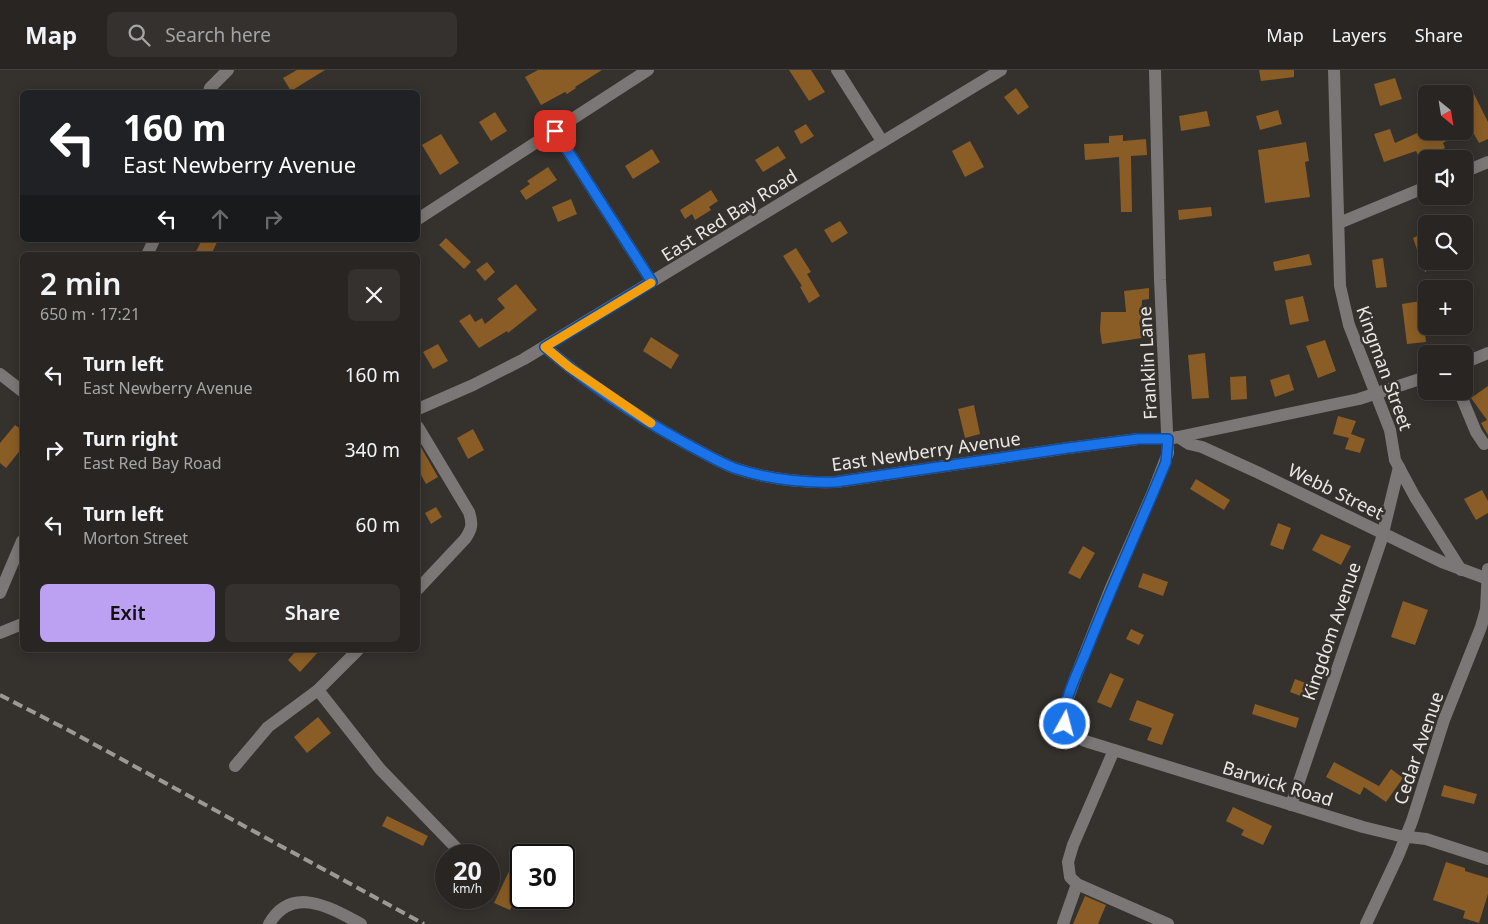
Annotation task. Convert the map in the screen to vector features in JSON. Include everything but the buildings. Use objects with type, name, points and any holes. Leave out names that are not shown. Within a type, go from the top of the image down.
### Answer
[{"type":"street","points":[[210,90],[228,70]]},
{"type":"street","points":[[420,218],[648,70]]},
{"type":"street","points":[[838,70],[882,141]]},
{"type":"street","name":"East Red Bay Road","points":[[420,408],[502,371],[545,347],[1002,70]]},
{"type":"street","name":"Franklin Lane","points":[[1065,724],[1065,707],[1074,681],[1110,590],[1166,462],[1173,438],[1160,280],[1155,70]]},
{"type":"street","name":"Kingman Street","points":[[1334,70],[1340,286],[1343,303],[1349,325],[1390,430],[1395,460],[1415,497],[1461,570]]},
{"type":"street","points":[[555,131],[652,282]]},
{"type":"street","points":[[1473,168],[1488,162]]},
{"type":"street","points":[[1339,223],[1418,190]]},
{"type":"street","name":"East Newberry Avenue","points":[[545,347],[569,367],[662,430],[716,460],[735,468],[777,479],[812,483],[836,482],[1138,439],[1173,438],[1292,414],[1377,394],[1418,380]]},
{"type":"street","points":[[1473,359],[1488,353]]},
{"type":"street","points":[[0,374],[20,389]]},
{"type":"street","points":[[1463,400],[1476,432],[1484,444]]},
{"type":"street","points":[[420,430],[470,512],[472,524],[472,530],[465,539],[420,587]]},
{"type":"street","name":"Webb Street","points":[[1173,438],[1202,447],[1383,534],[1461,570],[1488,579]]},
{"type":"street","name":"Kingdom Avenue","points":[[1291,805],[1383,534],[1399,467]]},
{"type":"street","points":[[0,593],[20,546]]},
{"type":"street","name":"Cedar Avenue","points":[[1366,924],[1406,837],[1444,720],[1481,627],[1486,609],[1488,579],[1486,574],[1488,569]]},
{"type":"street","points":[[0,632],[20,625]]},
{"type":"street","points":[[235,766],[268,727],[318,690],[356,652]]},
{"type":"street","points":[[318,690],[380,770],[452,844]]},
{"type":"street","name":"Barwick Road","points":[[1065,724],[1067,731],[1086,741],[1363,827],[1406,837],[1426,839],[1488,860]]},
{"type":"street","points":[[1114,750],[1073,845],[1068,868],[1070,877],[1077,884],[1168,924]]},
{"type":"street","points":[[1063,924],[1077,884]]},
{"type":"street","points":[[269,924],[280,910],[301,901],[312,902],[329,908],[361,924]]},
{"type":"railway","points":[[0,695],[68,730],[424,924]]},
{"type":"slow traffic","points":[[651,283],[545,347],[569,367],[651,423]]},
{"type":"route","points":[[555,131],[652,282],[545,347],[569,367],[629,409],[716,460],[735,468],[777,479],[812,483],[836,482],[1068,448],[1138,439],[1168,439],[1166,462],[1110,590],[1074,681],[1065,707],[1065,724]]}]
